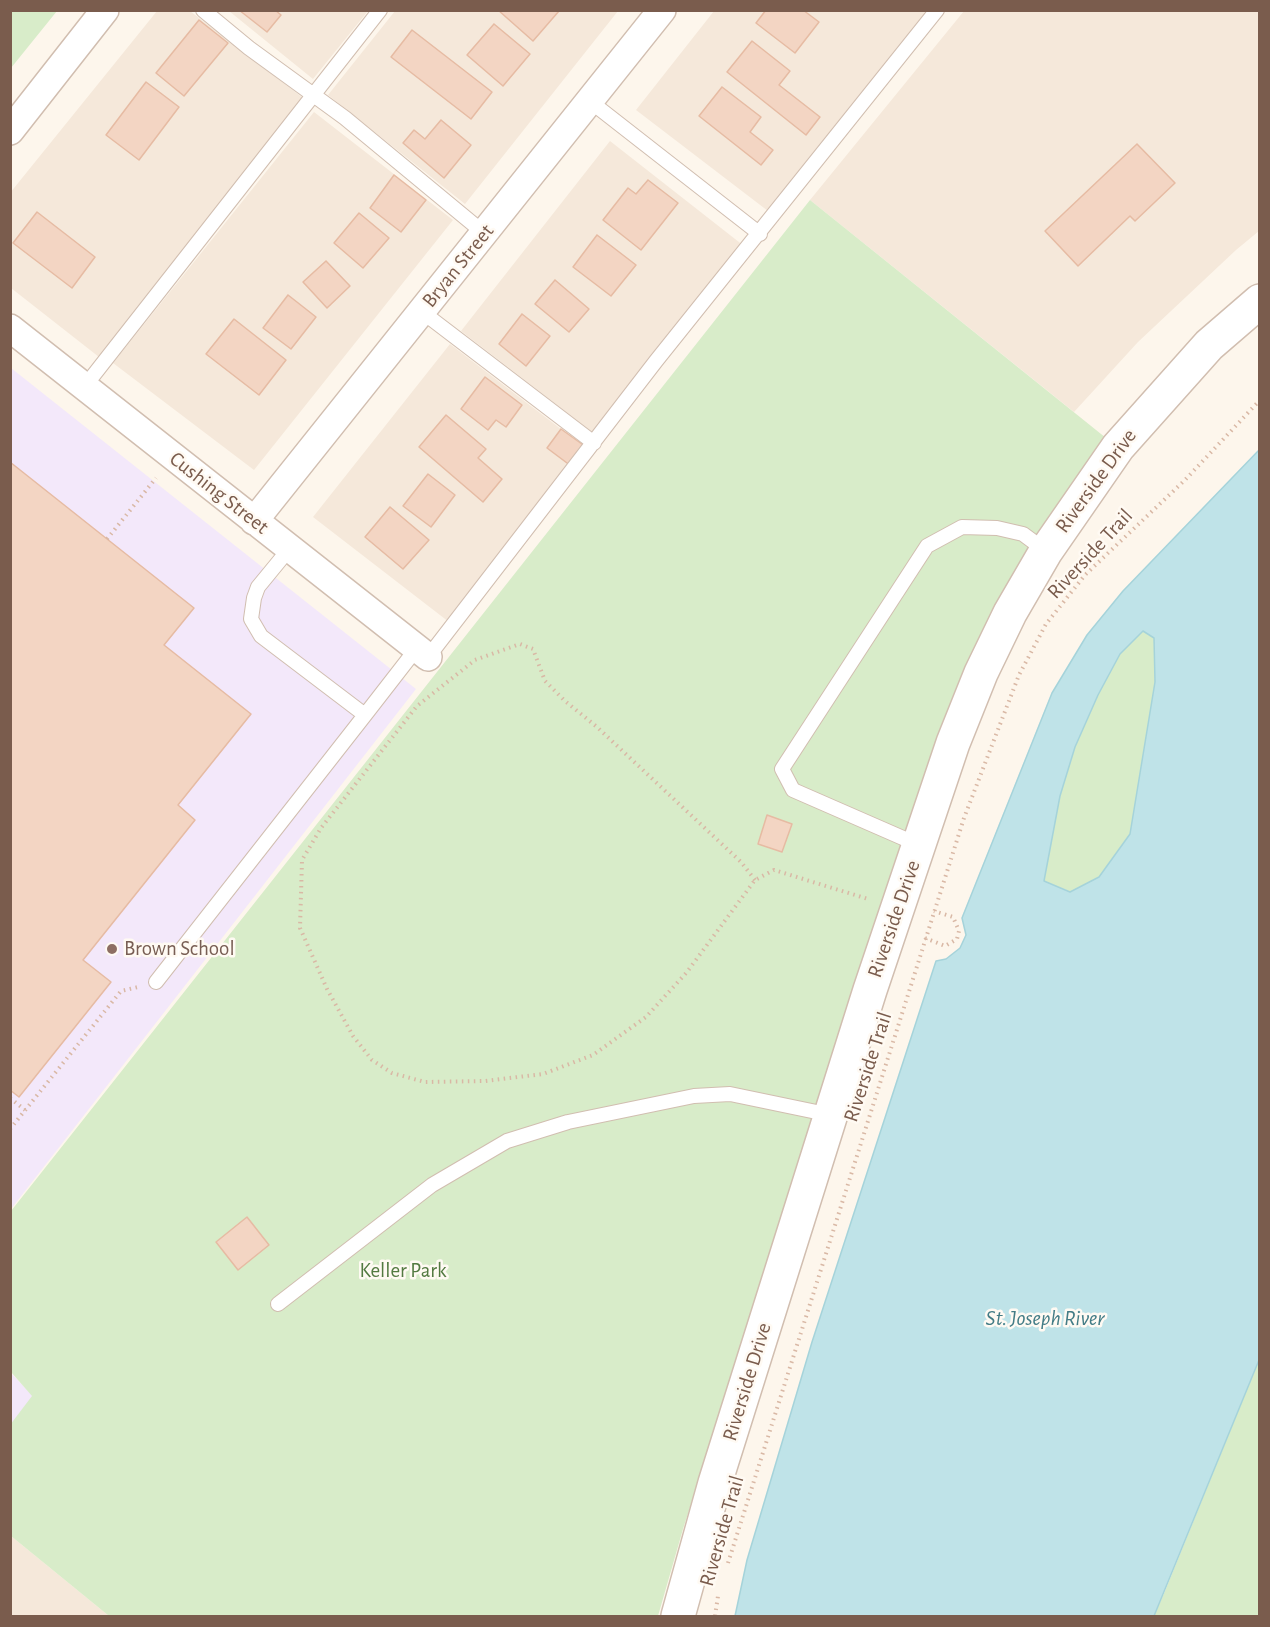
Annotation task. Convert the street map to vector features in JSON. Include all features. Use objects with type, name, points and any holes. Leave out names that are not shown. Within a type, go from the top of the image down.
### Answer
[{"type":"street","points":[[10,131],[105,10]]},
{"type":"street","name":"Bryan Street","points":[[254,521],[591,102],[662,10]]},
{"type":"street","name":"Riverside Drive","points":[[678,1617],[715,1483],[831,1115],[953,743],[981,673],[1010,613],[1081,497],[1141,420],[1209,345],[1260,301]]},
{"type":"street","name":"Cushing Street","points":[[10,328],[422,652]]},
{"type":"lane","points":[[203,10],[405,166],[484,233]]},
{"type":"lane","points":[[85,386],[380,10]]},
{"type":"lane","points":[[156,982],[365,715],[422,652],[594,444],[937,10]]},
{"type":"lane","points":[[591,102],[760,234]]},
{"type":"lane","points":[[421,311],[594,444]]},
{"type":"lane","points":[[919,844],[793,790],[782,769],[927,546],[962,527],[997,528],[1023,534],[1046,551]]},
{"type":"lane","points":[[290,548],[258,587],[251,619],[261,636],[365,715]]},
{"type":"lane","points":[[278,1304],[432,1185],[507,1141],[568,1122],[694,1096],[730,1094],[831,1115]]},
{"type":"path","name":"Riverside Trail","points":[[725,1573],[964,818],[1019,675],[1046,624],[1085,575],[1185,480],[1232,427],[1260,400]]},
{"type":"path","points":[[107,539],[160,472]]},
{"type":"path","points":[[755,880],[724,846],[545,681],[533,649],[520,644],[475,660],[417,706],[321,828],[302,860],[300,928],[332,999],[353,1036],[372,1060],[392,1073],[425,1082],[485,1081],[543,1074],[593,1055],[646,1017],[687,972],[755,880],[774,870],[931,919]]},
{"type":"path","points":[[925,938],[945,946],[957,939],[959,931],[953,917],[934,911]]},
{"type":"path","points":[[10,1129],[121,991]]},
{"type":"path","points":[[10,1098],[25,1110]]},
{"type":"path","name":"Riverside Trail","points":[[715,1617],[718,1595]]},
{"type":"shaded area","points":[[157,11],[190,11],[303,98],[99,357],[11,288],[10,193]]},
{"type":"shaded area","points":[[229,11],[368,11],[313,79]]},
{"type":"shaded area","points":[[395,11],[618,11],[465,204],[328,95]]},
{"type":"shaded area","points":[[714,11],[929,11],[768,211],[636,110]]},
{"type":"shaded area","points":[[964,11],[1259,11],[1259,231],[1138,342],[1074,412],[810,200]]},
{"type":"shaded area","points":[[314,112],[453,220],[254,470],[113,363]]},
{"type":"shaded area","points":[[610,141],[744,246],[596,435],[461,331]]},
{"type":"shaded area","points":[[450,344],[587,449],[449,622],[313,517]]},
{"type":"shaded area","name":"Brown School","points":[[11,368],[416,689],[11,1209]]},
{"type":"shaded area","points":[[10,1372],[33,1396],[11,1425],[10,1425]]},
{"type":"shaded area","points":[[11,1536],[109,1616],[11,1616]]},
{"type":"green space","points":[[10,11],[57,11],[11,68]]},
{"type":"green space","name":"Keller Park","points":[[810,200],[1106,438],[1039,531],[993,613],[811,1128],[683,1529],[658,1616],[109,1616],[11,1536],[10,1425],[32,1396],[11,1372],[11,1211]]},
{"type":"green space","points":[[1143,630],[1154,638],[1155,682],[1130,834],[1099,877],[1071,892],[1044,881],[1060,796],[1075,747],[1098,695],[1120,654]]},
{"type":"green space","points":[[1259,1360],[1259,1616],[1154,1616],[1165,1591]]},
{"type":"water","name":"St. Joseph River","points":[[1259,450],[1259,1360],[1154,1616],[735,1616],[747,1560],[812,1342],[936,961],[946,959],[960,948],[966,935],[962,918],[1052,693],[1087,635],[1123,591]],"holes":[[[1143,631],[1154,638],[1155,682],[1130,834],[1099,877],[1070,892],[1044,881],[1060,796],[1075,747],[1098,695],[1120,654]]]},
{"type":"building","points":[[239,10],[275,10],[281,15],[267,32]]},
{"type":"building","points":[[498,10],[559,10],[559,11],[533,41]]},
{"type":"building","points":[[766,10],[803,10],[819,22],[795,53],[756,23]]},
{"type":"building","points":[[199,20],[228,43],[184,96],[156,73]]},
{"type":"building","points":[[494,24],[530,54],[503,86],[467,55]]},
{"type":"building","points":[[412,30],[492,92],[471,119],[391,57]]},
{"type":"building","points":[[752,41],[790,71],[779,85],[820,117],[806,135],[727,72]]},
{"type":"building","points":[[146,82],[179,107],[139,160],[106,135]]},
{"type":"building","points":[[722,87],[761,117],[750,132],[773,150],[761,165],[699,116]]},
{"type":"building","points":[[441,120],[471,145],[444,178],[403,143],[414,130],[425,139]]},
{"type":"building","points":[[1137,144],[1175,183],[1135,221],[1130,216],[1078,266],[1045,231]]},
{"type":"building","points":[[394,175],[426,200],[401,232],[370,208]]},
{"type":"building","points":[[648,180],[678,203],[641,250],[603,220],[628,188],[636,194]]},
{"type":"building","points":[[37,212],[95,257],[72,288],[13,243]]},
{"type":"building","points":[[359,213],[389,238],[363,268],[334,243]]},
{"type":"building","points":[[597,235],[636,265],[611,296],[573,267]]},
{"type":"building","points":[[326,261],[350,286],[327,308],[303,282]]},
{"type":"building","points":[[555,280],[589,309],[569,332],[535,304]]},
{"type":"building","points":[[288,295],[316,317],[291,349],[263,328]]},
{"type":"building","points":[[522,314],[550,336],[526,366],[499,344]]},
{"type":"building","points":[[234,319],[286,360],[259,395],[206,354]]},
{"type":"building","points":[[485,377],[522,405],[506,427],[496,420],[488,430],[461,409]]},
{"type":"building","points":[[446,415],[486,449],[478,458],[502,479],[483,502],[419,447]]},
{"type":"building","points":[[561,429],[586,447],[571,466],[547,448]]},
{"type":"building","points":[[10,462],[194,608],[164,645],[251,714],[178,805],[195,820],[83,960],[111,982],[19,1097],[10,1090]]},
{"type":"building","points":[[428,474],[455,495],[431,527],[403,506]]},
{"type":"building","points":[[390,507],[429,540],[403,569],[365,537]]},
{"type":"building","points":[[767,815],[792,824],[782,852],[758,844]]},
{"type":"building","points":[[247,1217],[269,1245],[238,1270],[216,1242]]},
{"type":"place","name":"Brown School","points":[[112,949]]}]
